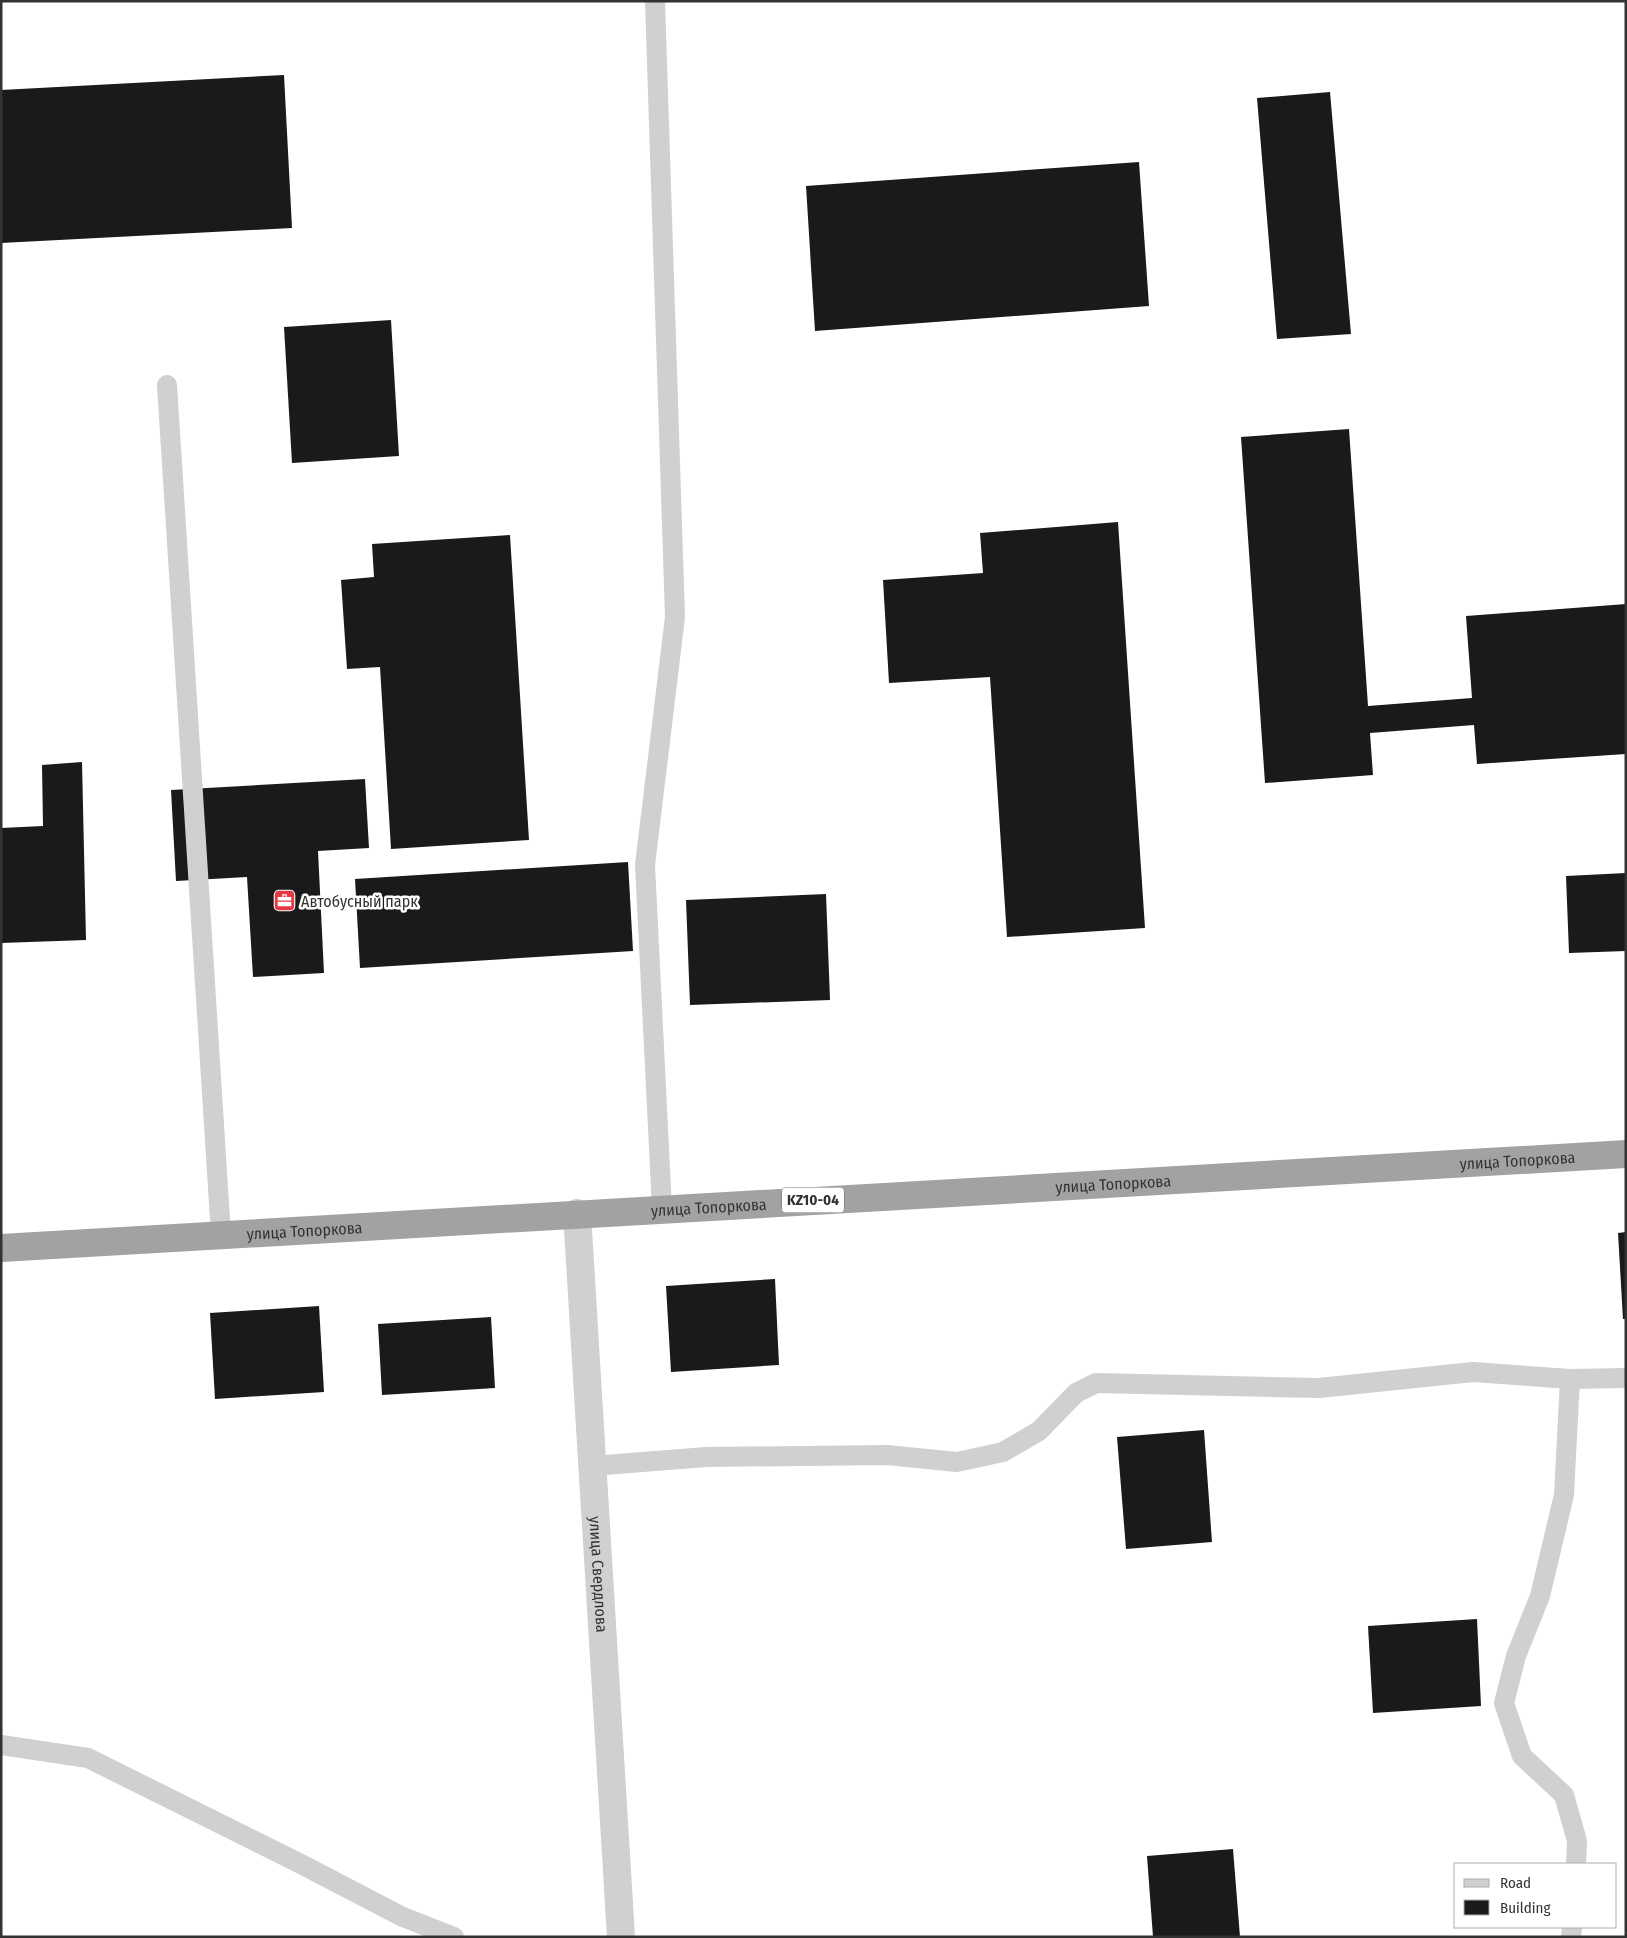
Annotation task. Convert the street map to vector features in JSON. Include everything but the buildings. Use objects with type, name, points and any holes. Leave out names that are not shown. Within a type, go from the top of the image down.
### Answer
[{"type":"highway","name":"улица Топоркова","points":[[1,1248],[662,1208],[1626,1154]]},
{"type":"street","name":"улица Свердлова","points":[[577,1213],[621,1937]]},
{"type":"lane","points":[[655,1],[675,617],[645,865],[662,1208]]},
{"type":"lane","points":[[167,385],[221,1235]]},
{"type":"lane","points":[[592,1466],[706,1457],[782,1456],[887,1455],[957,1462],[1003,1452],[1038,1432],[1076,1393],[1096,1383],[1319,1388],[1473,1372],[1570,1379],[1626,1378]]},
{"type":"lane","points":[[1570,1379],[1564,1495],[1540,1596],[1516,1656],[1504,1703],[1522,1756],[1564,1794],[1577,1840],[1576,1863]]},
{"type":"lane","points":[[1,1745],[88,1758],[299,1863],[403,1918],[454,1937]]},
{"type":"place","name":"Автобусный парк","points":[[285,901]]}]
